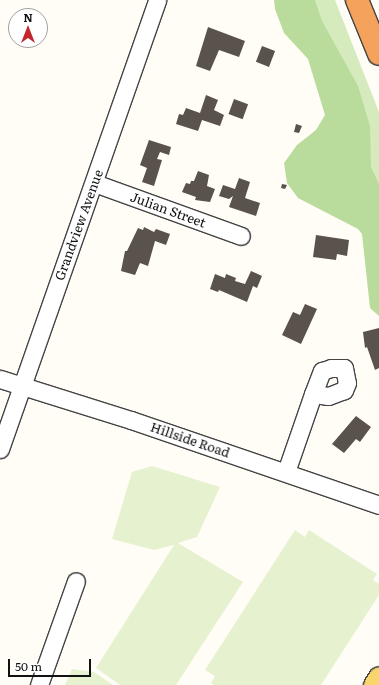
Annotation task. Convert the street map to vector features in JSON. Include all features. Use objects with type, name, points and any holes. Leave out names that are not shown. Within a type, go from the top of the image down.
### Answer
[{"type":"highway","points":[[357,0],[378,53]]},
{"type":"main road","points":[[374,685],[379,677]]},
{"type":"street","name":"Grandview Avenue","points":[[0,449],[157,0]]},
{"type":"street","name":"Julian Street","points":[[94,183],[241,236]]},
{"type":"street","name":"Hillside Road","points":[[0,379],[286,472],[379,505]]},
{"type":"street","points":[[286,472],[313,394]]},
{"type":"street","points":[[39,685],[76,581]]},
{"type":"green space","points":[[274,0],[315,0],[322,21],[358,86],[370,126],[371,167],[379,184],[379,316],[370,308],[362,234],[358,229],[298,198],[287,183],[284,163],[297,145],[316,130],[325,115],[308,59],[284,33],[275,9]]},
{"type":"green space","points":[[301,0],[335,0],[379,112],[379,236],[334,132]]},
{"type":"green space","points":[[152,466],[220,487],[197,537],[178,543],[243,582],[176,685],[120,685],[96,668],[174,545],[154,550],[112,539],[132,472]]},
{"type":"green space","points":[[295,530],[305,537],[309,530],[377,574],[373,580],[379,584],[379,595],[321,685],[213,685],[211,683],[215,676],[205,670]]},
{"type":"green space","points":[[72,669],[94,672],[113,685],[65,685]]},
{"type":"building","points":[[208,27],[245,41],[239,57],[219,50],[210,71],[196,66]]},
{"type":"building","points":[[262,46],[275,51],[269,67],[256,62]]},
{"type":"building","points":[[206,95],[218,100],[214,110],[224,115],[220,126],[202,120],[198,131],[176,124],[179,114],[183,115],[186,108],[200,113]]},
{"type":"building","points":[[234,99],[248,104],[243,119],[229,114]]},
{"type":"building","points":[[296,124],[302,126],[299,133],[294,132]]},
{"type":"building","points":[[149,140],[171,147],[169,155],[160,152],[157,159],[162,160],[154,186],[142,182],[147,168],[140,165]]},
{"type":"building","points":[[198,171],[209,175],[207,186],[215,189],[210,202],[195,200],[196,197],[182,192],[186,183],[190,184],[191,181],[194,181]]},
{"type":"building","points":[[239,178],[250,182],[245,198],[260,203],[256,216],[229,207],[233,196],[229,199],[219,196],[223,185],[235,189]]},
{"type":"building","points":[[282,184],[287,185],[285,189],[281,188]]},
{"type":"building","points":[[144,227],[154,232],[156,229],[170,234],[166,245],[155,241],[148,266],[140,263],[135,275],[121,271],[125,251],[127,251],[138,228],[143,230]]},
{"type":"building","points":[[316,235],[349,240],[347,256],[337,254],[336,260],[313,257]]},
{"type":"building","points":[[251,271],[262,276],[257,288],[253,286],[247,302],[219,290],[218,292],[210,289],[215,274],[225,278],[226,274],[236,278],[235,281],[245,284]]},
{"type":"building","points":[[305,304],[317,309],[301,344],[282,335],[293,312],[300,315]]},
{"type":"building","points":[[379,328],[379,368],[375,370],[367,347],[365,348],[363,332]]},
{"type":"building","points":[[356,416],[371,427],[360,442],[356,439],[344,453],[332,444]]}]
